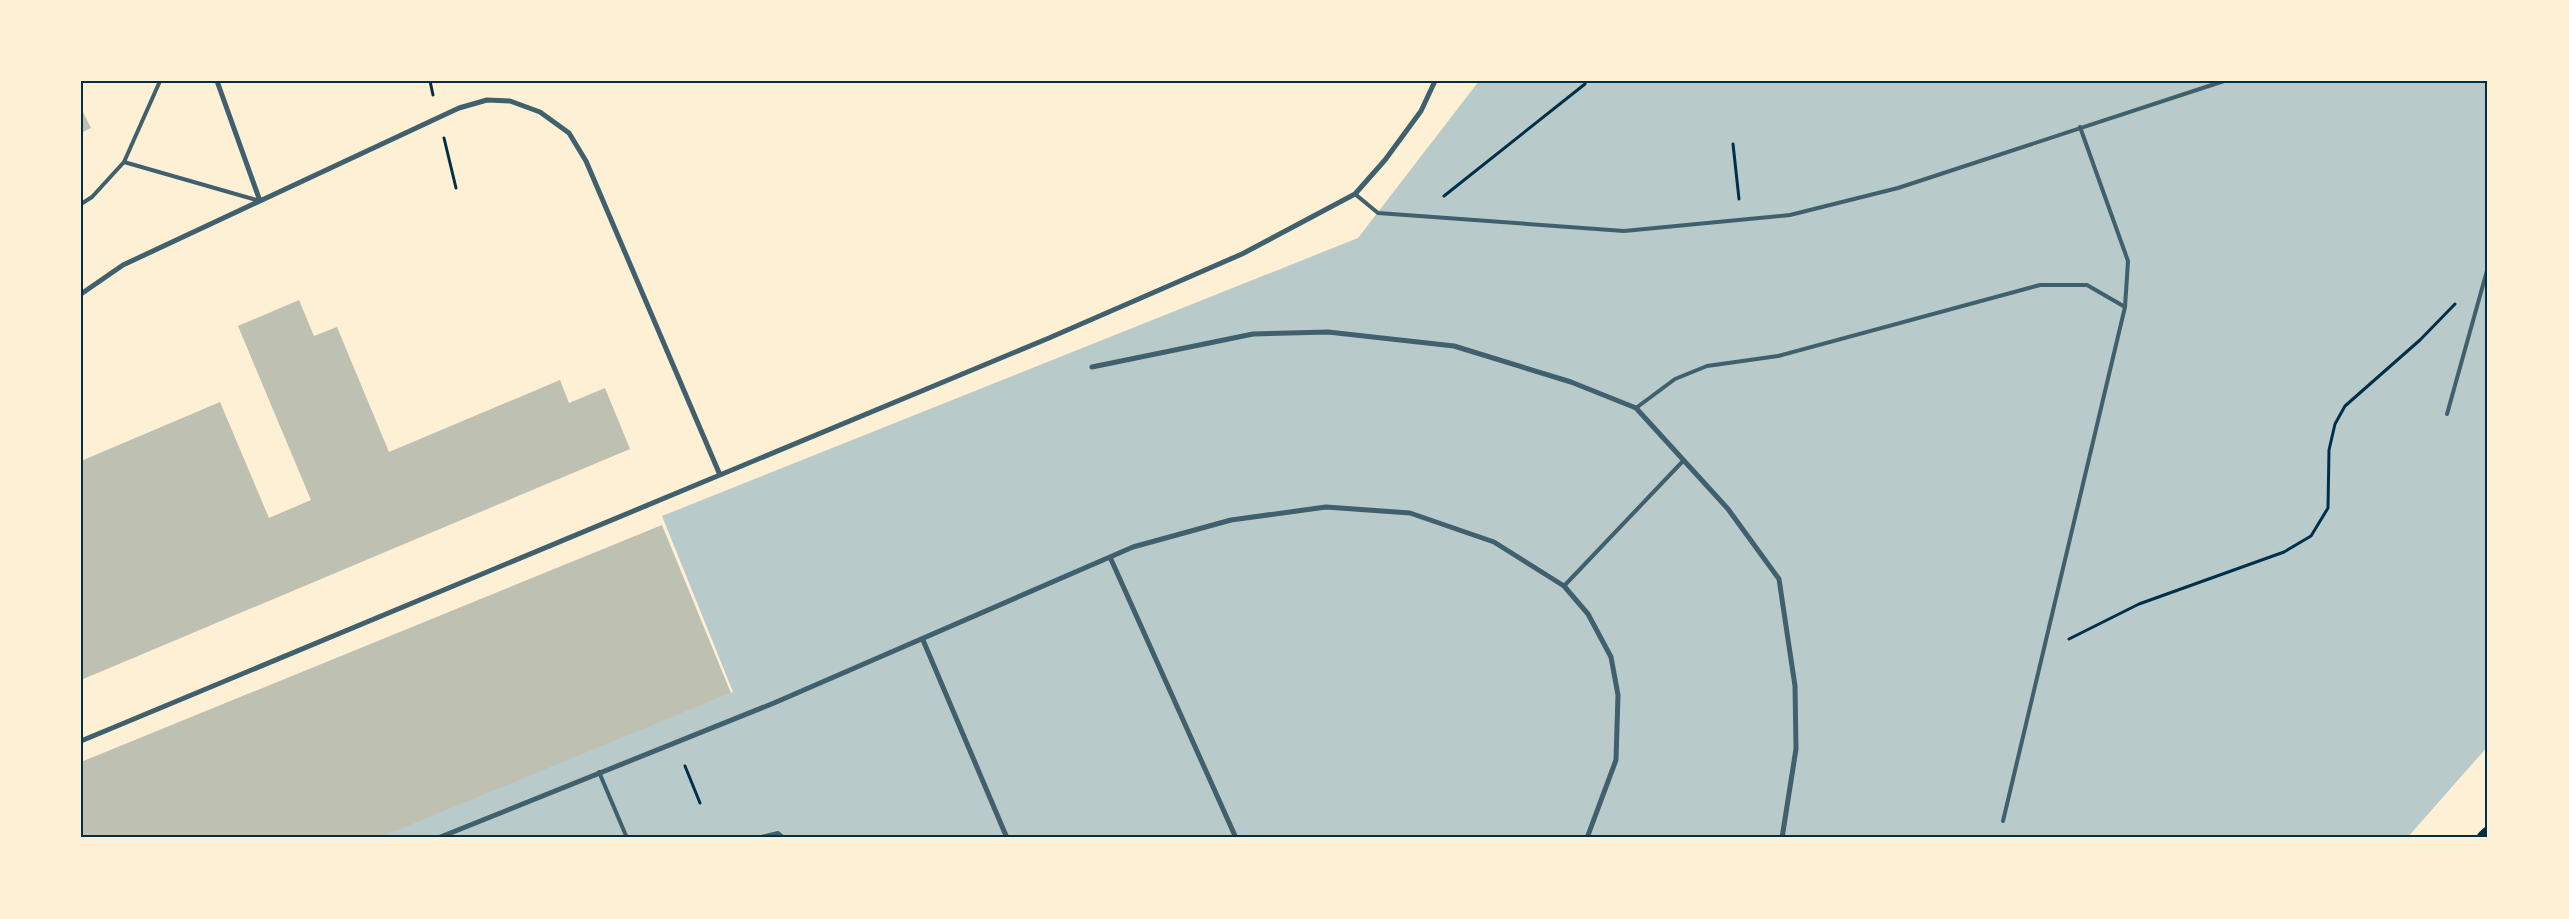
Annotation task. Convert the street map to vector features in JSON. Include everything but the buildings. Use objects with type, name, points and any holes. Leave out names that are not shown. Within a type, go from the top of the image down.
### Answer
[{"type":"highway","points":[[2484,838],[2488,834]]},
{"type":"street","points":[[217,81],[260,201]]},
{"type":"street","points":[[81,741],[1049,338],[1242,254],[1355,194],[1385,160],[1421,111],[1435,81]]},
{"type":"street","points":[[81,294],[122,265],[459,108],[488,100],[510,101],[540,112],[569,133],[586,161],[720,475]]},
{"type":"street","points":[[1092,367],[1253,334],[1328,332],[1454,346],[1571,382],[1636,408],[1728,509],[1778,579],[1794,686],[1796,749],[1782,838]]},
{"type":"street","points":[[438,838],[774,703],[1133,548],[1230,520],[1326,507],[1410,513],[1494,542],[1564,586],[1588,614],[1611,656],[1618,695],[1616,760],[1587,838]]},
{"type":"street","points":[[1110,557],[1236,838]]},
{"type":"street","points":[[923,640],[1007,838]]},
{"type":"lane","points":[[81,204],[92,197],[124,162],[160,81]]},
{"type":"lane","points":[[1355,194],[1378,213],[1624,231],[1790,214],[1898,188],[2224,81]]},
{"type":"lane","points":[[2003,822],[2125,307],[2128,261],[2080,127]]},
{"type":"lane","points":[[124,162],[260,201]]},
{"type":"lane","points":[[2447,414],[2487,269]]},
{"type":"lane","points":[[1636,408],[1675,379],[1707,366],[1778,356],[2040,285],[2087,285],[2125,307]]},
{"type":"lane","points":[[1564,586],[1684,461]]},
{"type":"lane","points":[[599,772],[627,838]]},
{"type":"lane","points":[[757,838],[778,833],[784,838]]},
{"type":"path","points":[[1440,200],[1585,84]]},
{"type":"path","points":[[1733,144],[1739,200]]},
{"type":"path","points":[[2042,652],[2140,604],[2192,583],[2284,552],[2310,536],[2328,508],[2329,450],[2335,424],[2345,406],[2420,340],[2487,269]]},
{"type":"path","points":[[685,766],[700,803]]},
{"type":"shaded area","points":[[1479,81],[2488,81],[2488,746],[2407,838],[375,838],[733,692],[662,516],[1358,238]]}]
